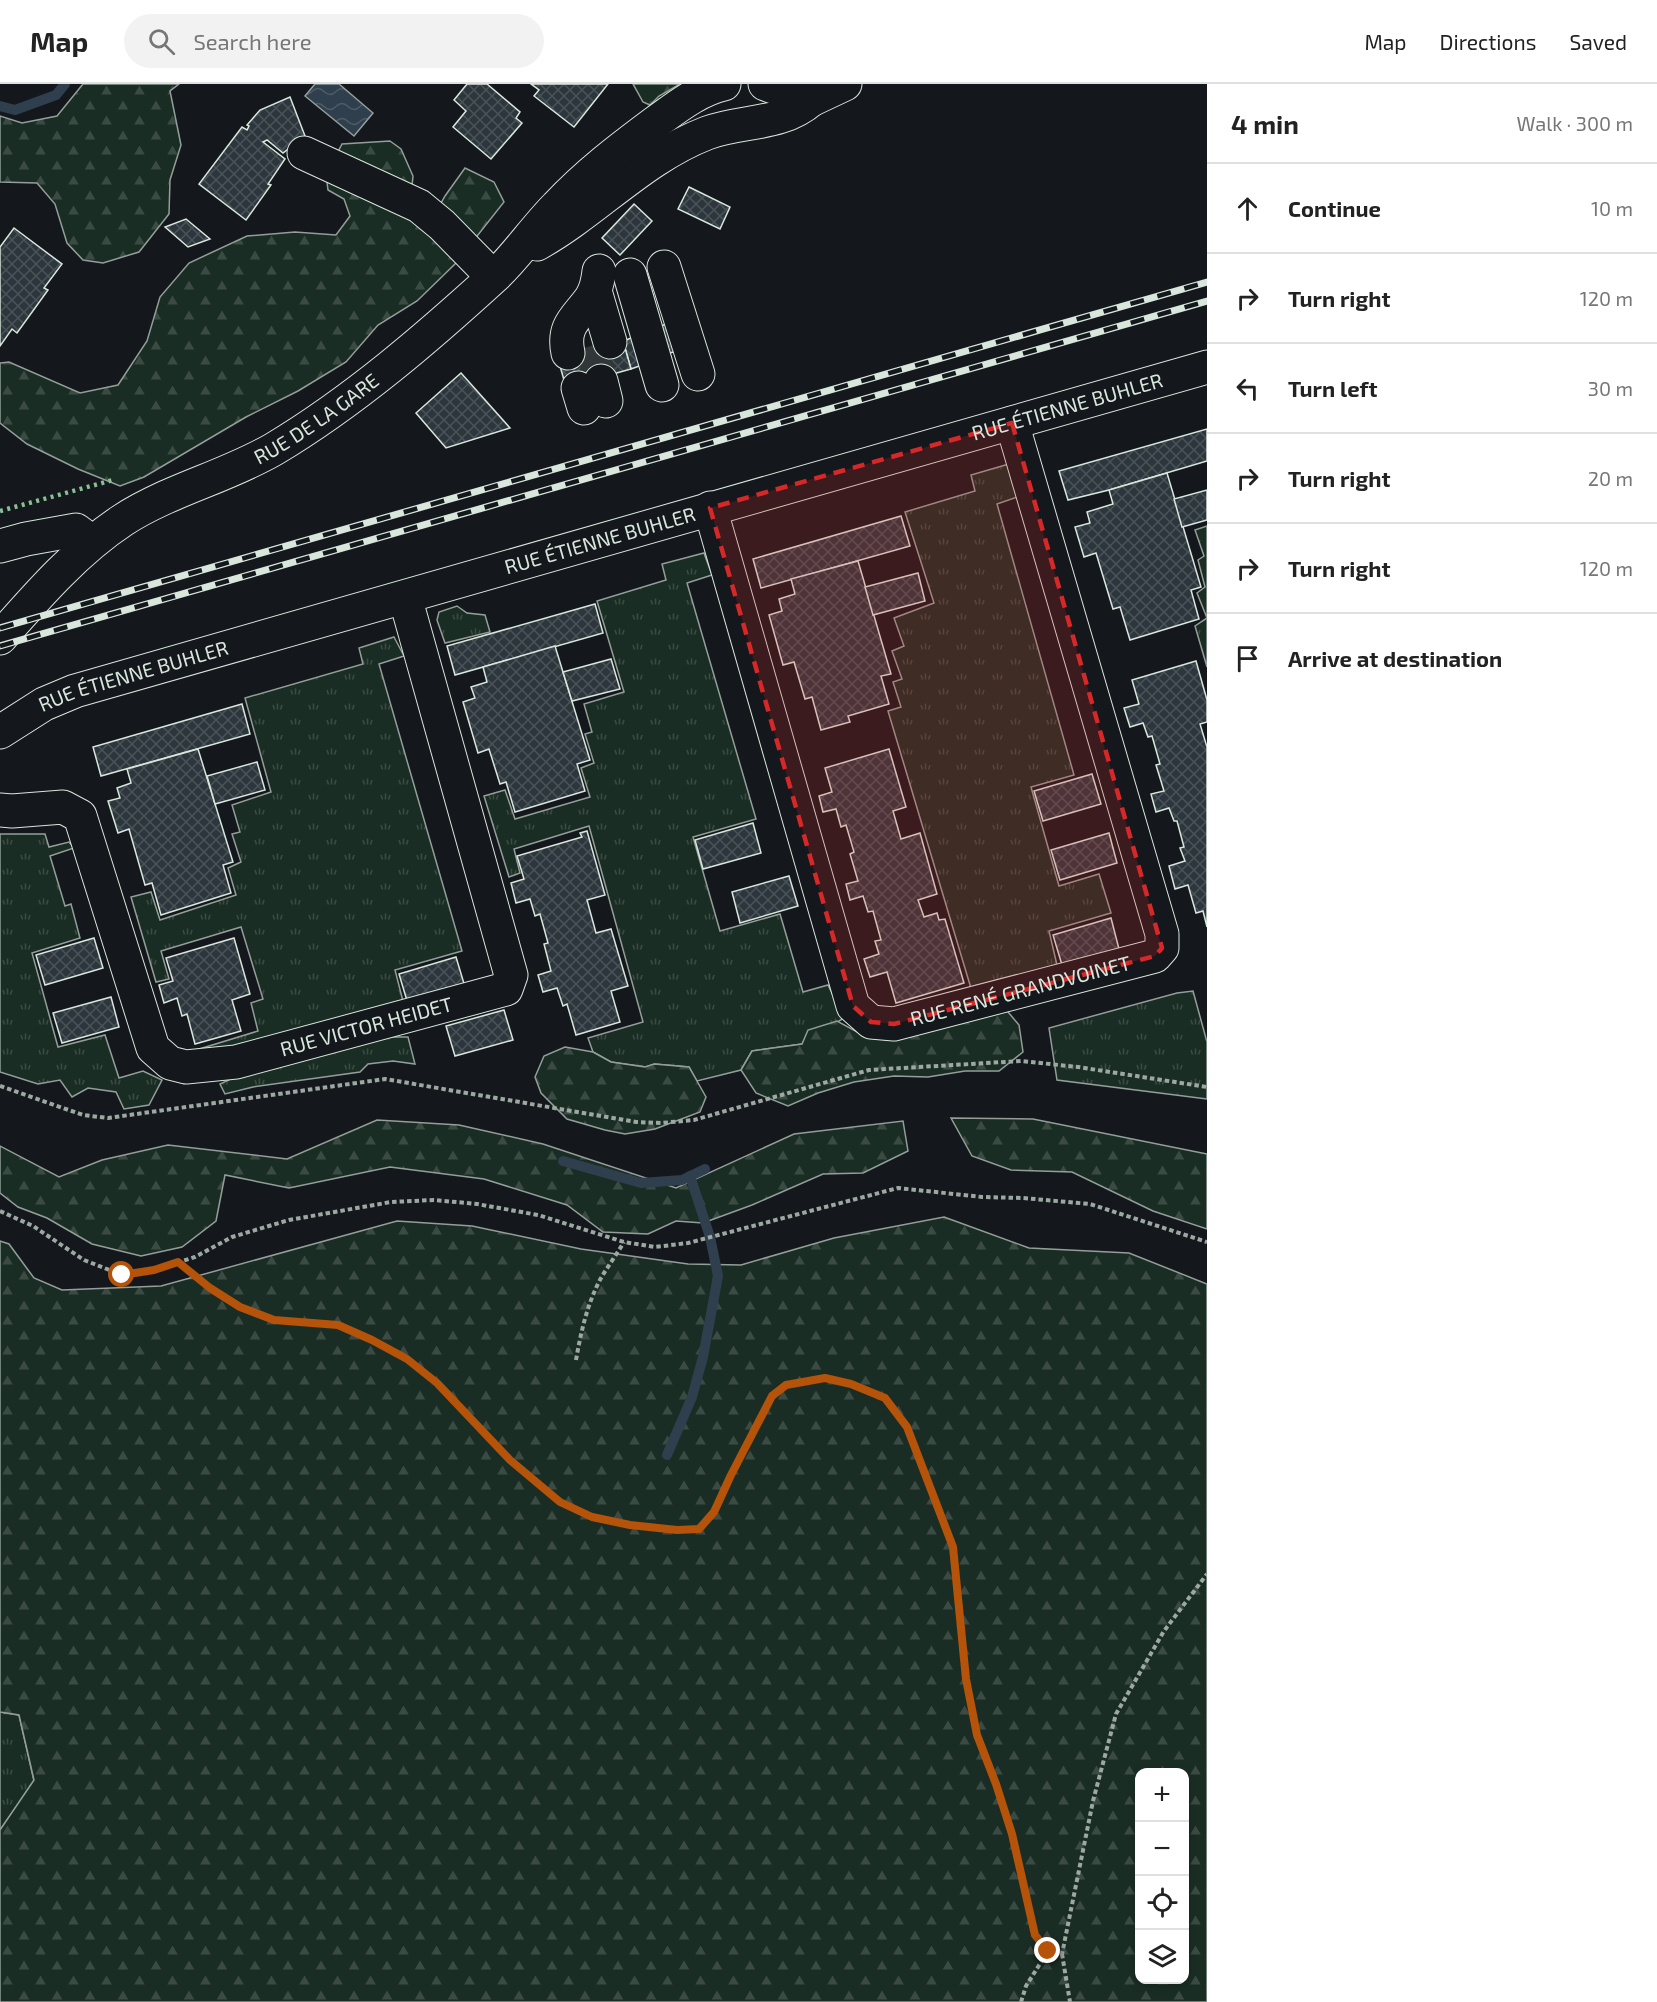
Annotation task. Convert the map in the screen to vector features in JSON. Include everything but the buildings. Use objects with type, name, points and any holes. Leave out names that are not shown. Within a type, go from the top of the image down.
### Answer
[{"type":"street","points":[[720,84],[721,104],[725,115],[734,121],[746,123]]},
{"type":"street","points":[[674,149],[682,126],[713,105],[720,84]]},
{"type":"street","name":"RUE DE LA GARE","points":[[0,638],[92,542],[124,519],[272,450],[380,375],[504,267],[555,207],[601,163],[701,91],[720,84]]},
{"type":"street","points":[[765,84],[811,100]]},
{"type":"street","name":"RUE DE LA GARE","points":[[504,267],[564,229],[634,173],[674,149],[707,133],[792,114],[811,100],[845,84]]},
{"type":"street","points":[[304,153],[419,206],[442,225],[504,267]]},
{"type":"street","points":[[664,267],[698,374]]},
{"type":"street","points":[[601,287],[590,347],[566,344],[569,327],[601,287]]},
{"type":"street","points":[[601,287],[662,385]]},
{"type":"street","name":"RUE ÉTIENNE BUHLER","points":[[0,732],[44,704],[75,691],[1207,367]]},
{"type":"street","name":"RUE RENÉ GRANDVOINET","points":[[710,508],[853,1006],[871,1022],[894,1024],[1155,956],[1162,948],[1162,934],[1012,423]]},
{"type":"street","points":[[0,546],[76,530],[92,542]]},
{"type":"street","name":"RUE VICTOR HEIDET","points":[[0,810],[12,812],[63,807],[80,816],[153,1048],[170,1063],[186,1067],[236,1062],[506,989],[511,975],[405,597]]},
{"type":"path","points":[[0,1086],[83,1115],[108,1118],[385,1079],[636,1122],[661,1123],[693,1120],[868,1071],[1021,1061],[1078,1067],[1207,1088]]},
{"type":"path","points":[[0,1211],[33,1226],[84,1260],[122,1275],[154,1270],[195,1257],[232,1237],[289,1220],[391,1202],[434,1200],[477,1204],[538,1215],[624,1242],[655,1246],[688,1243],[898,1188],[982,1197],[1090,1204],[1207,1242]]},
{"type":"path","points":[[576,1360],[582,1326],[591,1298],[601,1277],[624,1242]]},
{"type":"path","points":[[178,1262],[210,1288],[240,1307],[274,1320],[338,1325],[407,1359],[437,1383],[510,1460],[560,1502],[592,1517],[630,1525],[677,1530],[699,1529],[714,1512],[772,1396],[786,1385],[825,1378],[851,1384],[885,1398],[907,1427],[953,1547],[966,1679],[977,1735],[1012,1834],[1035,1935],[1048,1951],[1062,1954]]},
{"type":"path","points":[[1070,2002],[1062,1954],[1093,1801],[1116,1714],[1164,1631],[1207,1574]]},
{"type":"path","points":[[1021,2002],[1026,1986],[1048,1951]]},
{"type":"highlighted area","points":[[1012,423],[1162,948],[1155,956],[894,1024],[871,1022],[853,1006],[710,508]]},
{"type":"green space","points":[[83,84],[179,84],[170,91],[181,145],[170,180],[169,214],[139,252],[103,263],[83,260],[67,243],[55,204],[37,183],[0,182],[0,116],[22,123],[57,116]]},
{"type":"green space","points":[[633,84],[680,84],[659,96],[650,105],[643,102]]},
{"type":"green space","points":[[390,141],[401,149],[413,176],[410,206],[431,221],[465,168],[494,182],[504,202],[455,264],[417,301],[378,325],[346,362],[144,477],[120,486],[27,444],[0,423],[0,363],[9,362],[80,393],[118,385],[147,341],[160,297],[189,263],[247,236],[295,232],[336,235],[350,216],[344,199],[328,190],[326,175],[342,144]]},
{"type":"green space","points":[[1009,464],[1020,496],[997,504],[1074,775],[1031,787],[1059,886],[1099,874],[1111,913],[1049,931],[1057,965],[973,995],[888,711],[901,707],[893,682],[902,679],[892,651],[904,646],[894,618],[934,603],[905,512],[975,491],[971,475]]},
{"type":"green space","points":[[1207,526],[1207,618],[1197,593],[1205,587],[1198,560],[1204,556],[1195,530]]},
{"type":"green space","points":[[704,553],[712,575],[687,583],[756,819],[693,837],[720,931],[780,914],[803,992],[828,985],[844,1018],[802,1044],[752,1051],[741,1070],[697,1081],[689,1067],[655,1064],[646,1067],[611,1062],[593,1052],[588,1038],[643,1022],[589,826],[514,849],[520,873],[509,877],[484,796],[505,790],[515,819],[590,797],[581,768],[594,763],[585,734],[592,732],[584,704],[624,692],[597,601],[666,580],[662,564]]},
{"type":"green space","points":[[457,606],[467,613],[485,615],[490,632],[445,643],[437,620],[439,612]]},
{"type":"green space","points":[[1207,618],[1207,667],[1195,626]]},
{"type":"green space","points":[[394,637],[404,656],[379,664],[462,951],[395,970],[404,1005],[232,1053],[196,1050],[258,1031],[251,1003],[263,999],[241,927],[161,951],[169,979],[156,982],[131,897],[151,892],[160,920],[236,895],[228,868],[241,862],[232,834],[240,832],[232,805],[271,792],[245,698],[363,664],[359,648]]},
{"type":"green space","points":[[0,834],[45,834],[49,847],[69,842],[74,848],[50,856],[65,906],[71,904],[80,938],[32,953],[58,1047],[105,1035],[119,1078],[143,1071],[162,1080],[149,1105],[124,1109],[116,1092],[88,1088],[72,1097],[60,1080],[38,1084],[0,1072]]},
{"type":"green space","points":[[1193,991],[1207,1042],[1207,1099],[1057,1080],[1049,1028],[1177,993]]},
{"type":"green space","points":[[1003,1006],[1019,1025],[1023,1052],[999,1071],[965,1071],[928,1077],[894,1076],[854,1082],[818,1093],[788,1106],[756,1093],[741,1070],[752,1051],[802,1044],[808,1030],[837,1021],[859,1033]]},
{"type":"green space","points":[[379,1037],[408,1037],[415,1064],[393,1061],[368,1064],[360,1072],[253,1087],[225,1094],[220,1084],[241,1074]]},
{"type":"green space","points":[[565,1047],[593,1052],[611,1062],[645,1067],[654,1064],[689,1067],[706,1097],[700,1112],[655,1129],[625,1134],[567,1119],[541,1093],[535,1077],[544,1056]]},
{"type":"green space","points":[[951,1118],[1033,1119],[1207,1154],[1207,1229],[1153,1211],[1072,1172],[1011,1170],[972,1156]]},
{"type":"green space","points":[[377,1120],[459,1125],[543,1144],[676,1188],[794,1134],[903,1121],[908,1151],[863,1173],[823,1174],[752,1205],[703,1223],[676,1221],[648,1234],[603,1232],[567,1205],[484,1179],[390,1167],[289,1188],[225,1175],[216,1221],[182,1247],[141,1256],[92,1244],[47,1218],[18,1207],[0,1193],[0,1146],[59,1177],[102,1160],[168,1145],[287,1159]]},
{"type":"green space","points":[[944,1217],[1029,1248],[1129,1253],[1207,1284],[1207,2002],[0,2002],[0,1830],[34,1780],[19,1715],[0,1712],[0,1241],[9,1244],[34,1278],[62,1290],[161,1286],[397,1221],[472,1226],[581,1249],[688,1264],[741,1265],[834,1238]]},
{"type":"green space","points":[[0,1712],[19,1715],[34,1781],[0,1830]]},
{"type":"water","points":[[315,84],[339,84],[373,113],[354,136],[305,96]]},
{"type":"waterway","points":[[0,106],[15,110],[56,95],[65,84]]},
{"type":"waterway","points":[[563,1161],[641,1183],[682,1180],[705,1169]]},
{"type":"waterway","points":[[667,1455],[692,1397],[703,1357],[718,1276],[710,1237],[690,1176]]},
{"type":"tunnel","points":[[591,346],[601,381]]},
{"type":"railway","points":[[0,628],[1207,282]]},
{"type":"railway","points":[[0,646],[1207,301]]},
{"type":"hedge","points":[[0,511],[113,480]]},
{"type":"route","points":[[122,1275],[138,1274],[178,1262],[210,1288],[240,1307],[274,1320],[338,1325],[372,1340],[407,1359],[437,1383],[510,1460],[560,1502],[592,1517],[630,1525],[677,1530],[699,1529],[714,1512],[772,1396],[786,1385],[825,1378],[851,1384],[885,1398],[907,1427],[953,1547],[966,1679],[977,1735],[1012,1834],[1035,1935],[1048,1951]]}]
